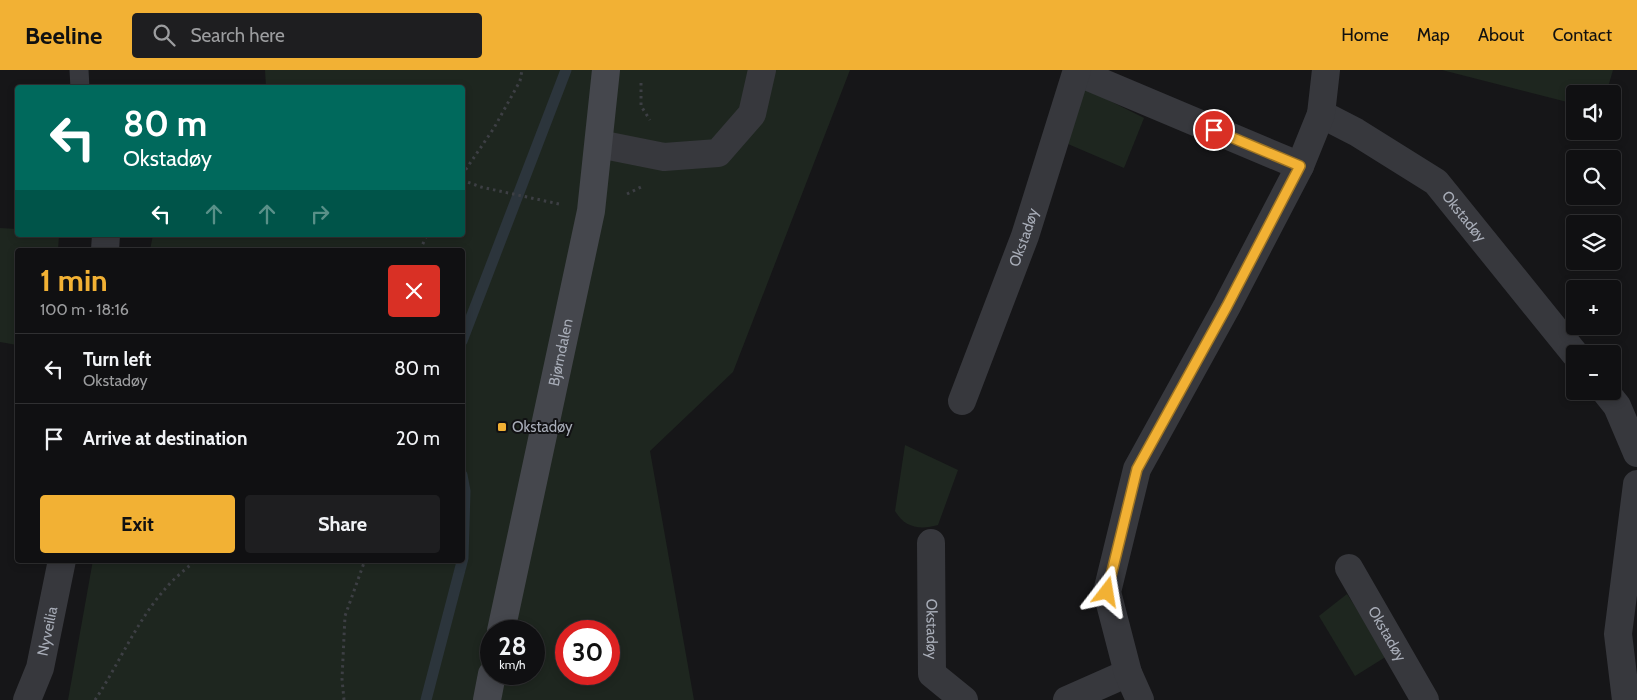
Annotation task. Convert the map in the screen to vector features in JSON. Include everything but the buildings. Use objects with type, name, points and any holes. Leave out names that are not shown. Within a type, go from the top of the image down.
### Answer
[{"type":"main road","name":"Bjørndalen","points":[[503,620],[591,211],[606,70]]},
{"type":"main road","points":[[487,700],[490,685]]},
{"type":"street","points":[[599,144],[664,157],[718,152],[752,114],[762,70]]},
{"type":"street","points":[[1140,700],[1128,673],[1107,592],[1137,469],[1227,306],[1300,166],[1321,114],[1326,70]]},
{"type":"street","name":"Okstadøy","points":[[962,401],[1025,236],[1077,71],[1300,166]]},
{"type":"street","name":"Okstadøy","points":[[1321,114],[1356,132],[1436,182],[1568,345]]},
{"type":"street","points":[[1612,400],[1617,406],[1637,453]]},
{"type":"street","points":[[1626,700],[1618,634],[1637,484]]},
{"type":"street","name":"Okstadøy","points":[[931,543],[932,674],[964,700]]},
{"type":"street","name":"Nyveilia","points":[[27,700],[40,668],[61,563]]},
{"type":"street","name":"Okstadøy","points":[[1349,568],[1424,700]]},
{"type":"street","points":[[1067,700],[1128,673]]},
{"type":"lane","points":[[79,70],[80,85]]},
{"type":"path","points":[[465,171],[494,128],[520,81],[522,70]]},
{"type":"path","points":[[641,78],[641,106],[654,128]]},
{"type":"path","points":[[465,181],[481,187],[551,202]]},
{"type":"path","points":[[95,700],[110,679],[146,614],[165,588],[193,563]]},
{"type":"path","points":[[344,700],[342,679],[345,616],[364,563]]},
{"type":"shaded area","points":[[265,70],[850,70],[733,372],[650,451],[694,700],[68,700],[92,563],[465,563],[465,248],[150,248],[153,237],[465,237],[465,85],[266,85]]},
{"type":"shaded area","points":[[1442,70],[1613,70],[1609,85],[1566,85],[1566,102]]},
{"type":"shaded area","points":[[1084,88],[1144,118],[1124,168],[1068,144]]},
{"type":"shaded area","points":[[0,228],[15,229],[15,237],[59,237],[58,248],[15,248],[15,345],[0,342]]},
{"type":"shaded area","points":[[905,445],[958,470],[938,525],[914,526],[903,521],[895,511]]},
{"type":"shaded area","points":[[1347,594],[1387,656],[1355,676],[1319,616]]},
{"type":"waterway","points":[[465,333],[566,70]]},
{"type":"waterway","points":[[426,700],[462,563]]},
{"type":"place","name":"Okstadøy","points":[[502,427]]},
{"type":"route","points":[[1107,592],[1137,469],[1227,306],[1300,166],[1214,130]]}]
